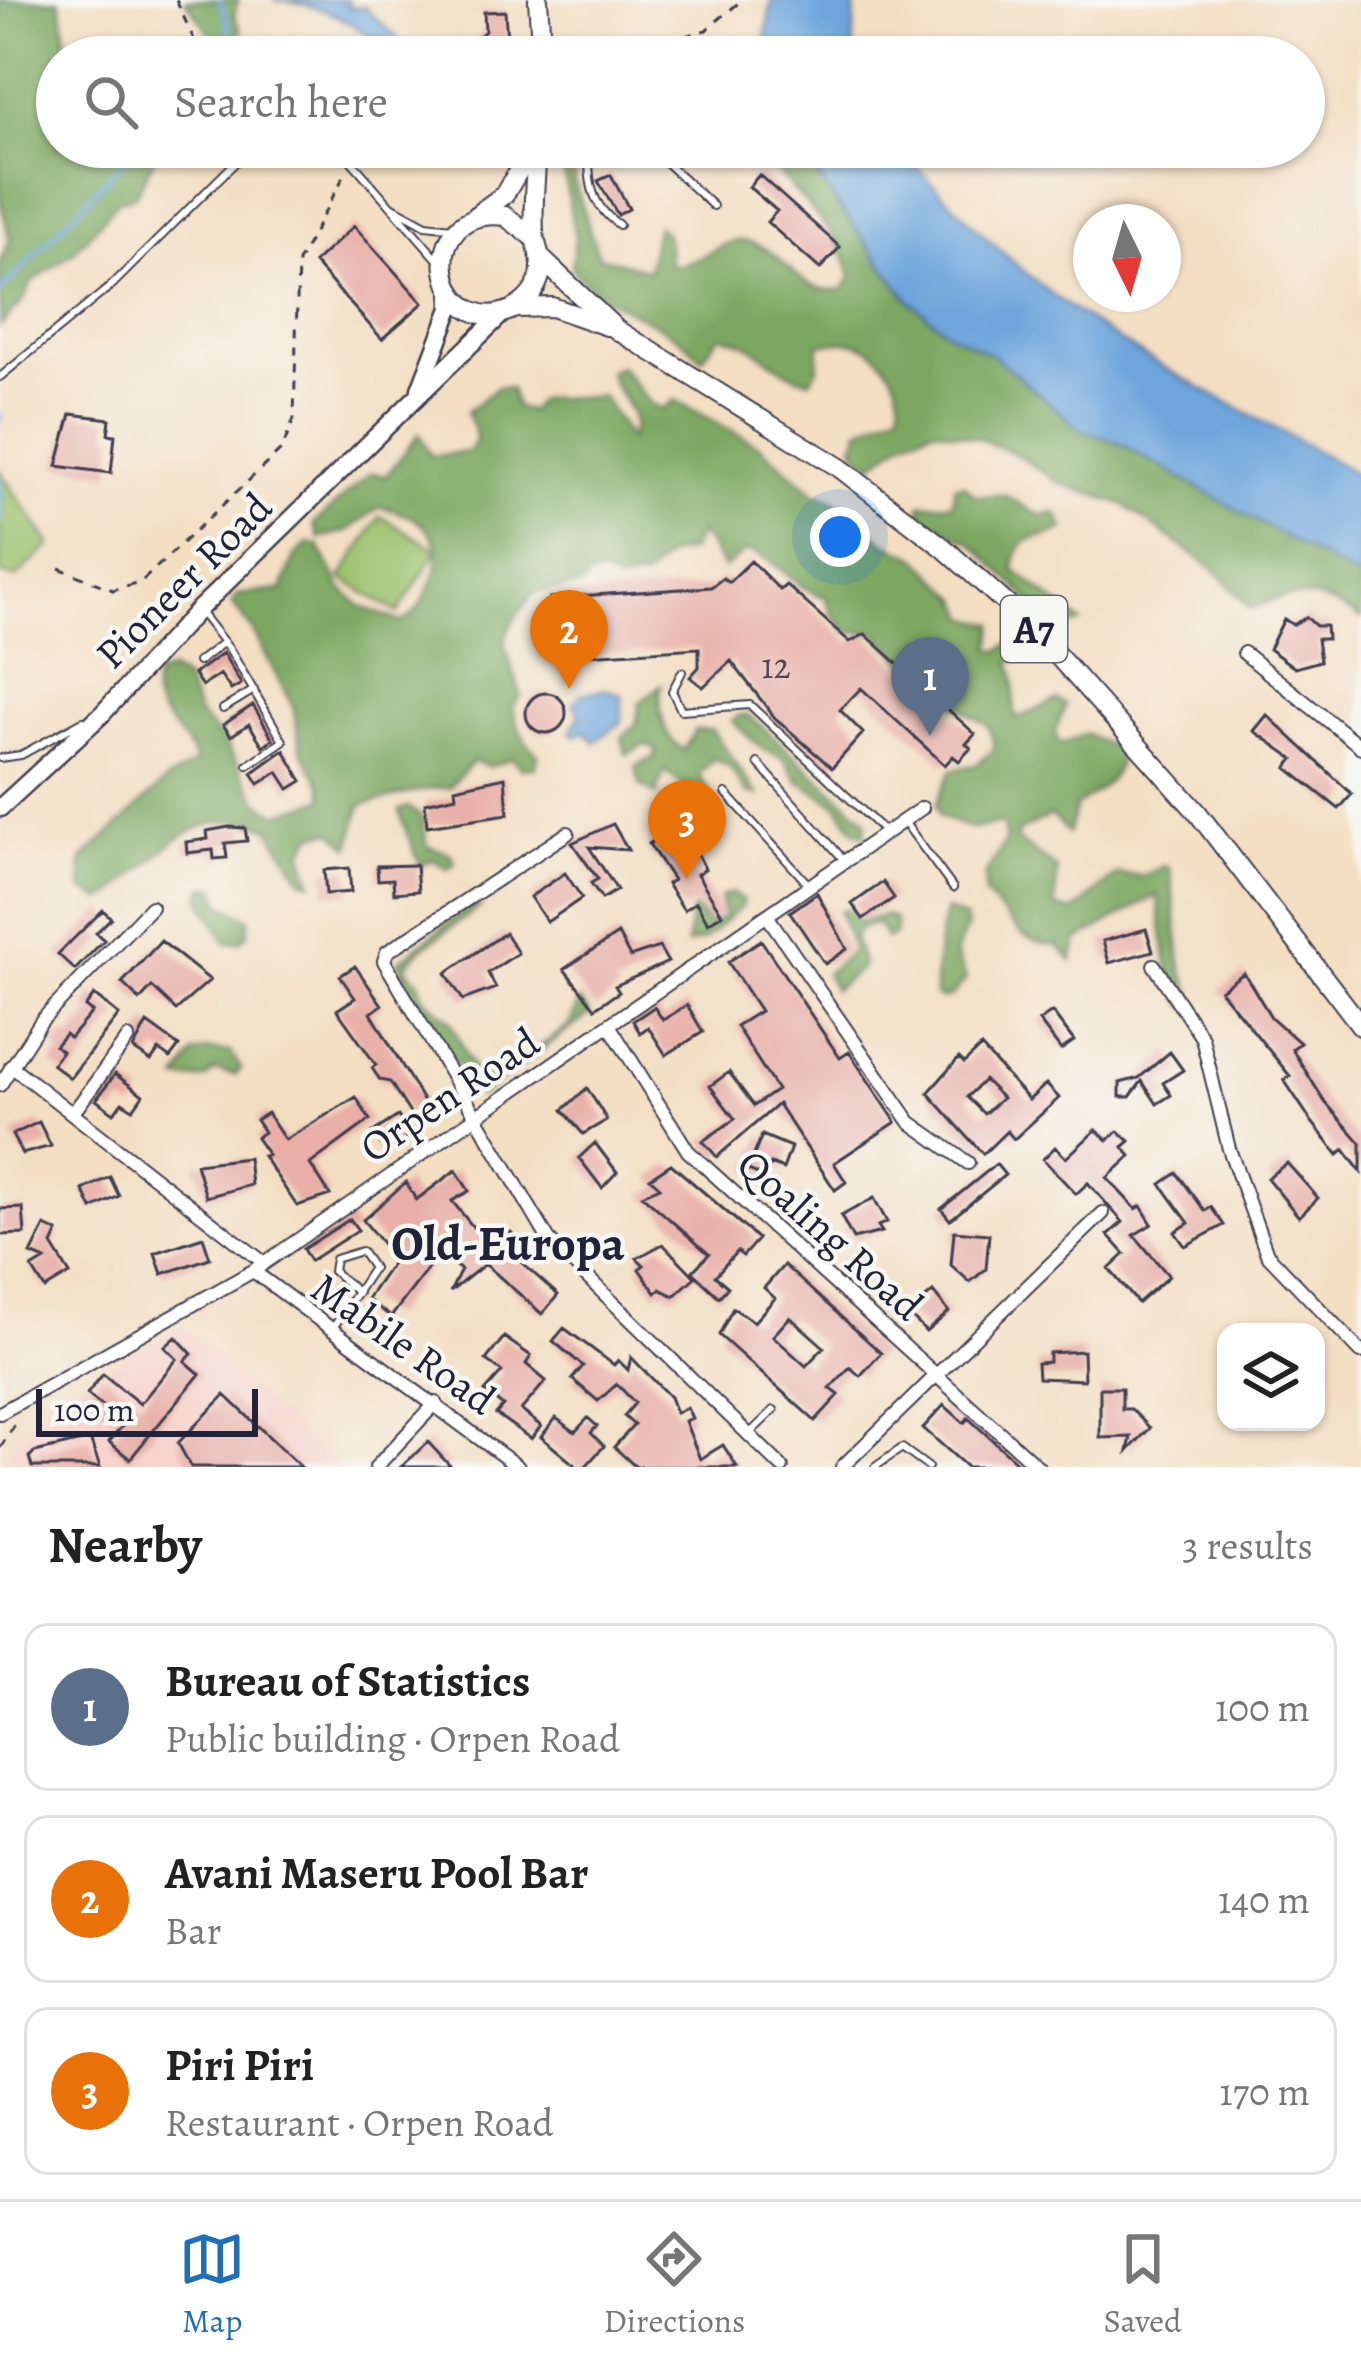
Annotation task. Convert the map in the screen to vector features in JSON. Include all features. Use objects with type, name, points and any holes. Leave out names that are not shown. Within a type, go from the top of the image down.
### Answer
[{"type":"main road","points":[[538,0],[541,36]]},
{"type":"main road","name":"A7","points":[[443,270],[446,246],[465,224],[504,195],[521,168]]},
{"type":"main road","name":"A7","points":[[535,168],[533,237],[542,259],[617,330],[839,468],[944,548],[1032,627],[1197,812],[1361,1026]]},
{"type":"main road","points":[[465,224],[505,216],[533,237]]},
{"type":"main road","points":[[509,310],[538,282],[542,259]]},
{"type":"main road","points":[[443,270],[451,292]]},
{"type":"main road","name":"A7","points":[[451,292],[480,312],[552,307],[617,330]]},
{"type":"main road","name":"Pioneer Road","points":[[416,401],[451,308],[451,292]]},
{"type":"main road","name":"Pioneer Road","points":[[2,800],[102,714],[198,610],[509,310]]},
{"type":"street","points":[[1244,653],[1361,747]]},
{"type":"street","name":"Orpen Road","points":[[0,1413],[258,1266],[922,808]]},
{"type":"street","points":[[568,833],[387,952],[384,961],[472,1117],[549,1240],[782,1467]]},
{"type":"street","points":[[0,1085],[42,1020],[152,907]]},
{"type":"street","points":[[768,917],[910,1122],[968,1163]]},
{"type":"street","points":[[1154,964],[1202,1039],[1229,1149],[1268,1254],[1361,1352]]},
{"type":"street","name":"Qoaling Road","points":[[609,1025],[688,1150],[1038,1467]]},
{"type":"street","points":[[73,1113],[128,1039]]},
{"type":"street","name":"Mabile Road","points":[[11,1066],[331,1331],[518,1467]]},
{"type":"street","points":[[842,1467],[1103,1213]]},
{"type":"street","points":[[376,1467],[436,1403]]},
{"type":"lane","points":[[0,376],[112,284],[230,168]]},
{"type":"lane","points":[[359,168],[434,252],[443,270]]},
{"type":"lane","points":[[589,168],[589,189],[602,213],[619,225]]},
{"type":"lane","points":[[671,168],[712,206]]},
{"type":"lane","points":[[385,202],[426,225],[465,224]]},
{"type":"lane","points":[[198,610],[224,642],[284,741],[248,765]]},
{"type":"lane","points":[[198,662],[224,642]]},
{"type":"lane","points":[[682,672],[672,691],[681,710],[750,705],[887,834]]},
{"type":"lane","points":[[223,710],[254,690]]},
{"type":"lane","points":[[0,758],[21,754],[55,733],[102,714]]},
{"type":"lane","points":[[758,763],[846,862]]},
{"type":"lane","points":[[726,793],[811,887]]},
{"type":"lane","points":[[904,821],[953,888]]},
{"type":"lane","points":[[331,1331],[358,1293],[373,1268],[361,1251],[344,1253],[335,1259],[333,1271],[358,1293]]},
{"type":"lane","points":[[748,1435],[774,1409]]},
{"type":"lane","points":[[875,1467],[902,1448],[928,1467]]},
{"type":"path","points":[[176,0],[192,36]]},
{"type":"path","points":[[689,36],[706,31],[742,0]]},
{"type":"path","points":[[59,568],[113,590],[142,581],[282,449],[294,419],[298,262],[350,168]]},
{"type":"path","points":[[0,1448],[20,1420],[15,1405]]},
{"type":"shaded area","points":[[182,1325],[337,1467],[0,1467],[5,1451],[40,1418],[46,1402]]},
{"type":"green space","points":[[0,0],[59,0],[66,36],[36,36],[36,168],[149,168],[135,196],[118,201],[74,252],[32,282],[23,301],[0,326],[0,261],[10,240],[0,199]]},
{"type":"green space","points":[[185,0],[238,0],[234,15],[241,32],[215,36]]},
{"type":"green space","points":[[563,168],[575,168],[574,181],[598,256],[648,270],[657,225],[666,234],[671,266],[694,261],[729,243],[748,242],[815,286],[844,289],[851,277],[836,241],[775,168],[811,168],[910,301],[948,332],[994,356],[1080,429],[1119,443],[1361,580],[1361,619],[1307,597],[1280,598],[1251,609],[1216,571],[1124,505],[1059,483],[1018,455],[978,438],[934,428],[906,439],[873,464],[862,460],[854,446],[860,429],[900,410],[894,377],[871,350],[850,342],[819,344],[818,368],[810,380],[785,371],[733,338],[719,336],[702,359],[672,333],[600,294],[571,267],[575,239]]},
{"type":"green space","points":[[620,366],[651,404],[663,409],[675,400],[760,446],[815,493],[843,505],[885,543],[916,557],[960,599],[969,618],[995,624],[991,649],[999,651],[1013,641],[1023,644],[1028,653],[1010,662],[1016,719],[1057,700],[1065,705],[1055,733],[1060,745],[1085,734],[1121,751],[1112,777],[1076,806],[1068,833],[1051,816],[1018,832],[1016,839],[1057,869],[1055,907],[1073,912],[1117,874],[1143,876],[1164,866],[1170,869],[1182,970],[1200,1010],[1184,1006],[1168,966],[1157,895],[1078,940],[1072,961],[1057,945],[1033,941],[1016,929],[985,895],[985,876],[1006,839],[1002,823],[973,829],[941,817],[936,805],[952,769],[976,765],[995,749],[989,726],[934,691],[875,632],[849,632],[833,616],[826,597],[805,589],[767,559],[746,551],[724,568],[700,532],[690,551],[669,555],[644,578],[618,582],[603,574],[590,576],[581,586],[534,592],[521,610],[505,642],[521,696],[514,713],[525,739],[538,754],[536,767],[521,768],[513,758],[489,767],[473,761],[449,788],[361,805],[350,847],[332,831],[312,835],[303,853],[312,882],[302,879],[268,827],[222,821],[181,837],[113,895],[101,900],[82,889],[82,860],[167,780],[196,763],[155,702],[156,676],[170,671],[184,679],[199,715],[223,740],[259,802],[278,814],[324,799],[322,785],[301,750],[293,707],[252,629],[232,604],[237,595],[282,590],[295,556],[308,543],[319,546],[341,588],[362,607],[406,620],[421,603],[438,562],[437,548],[424,527],[379,507],[348,531],[319,538],[314,524],[371,473],[386,476],[419,434],[431,456],[468,452],[477,439],[467,412],[497,387],[510,388],[516,407],[529,411],[540,399],[602,396],[630,439],[633,419],[609,371]]},
{"type":"green space","points":[[0,471],[51,545],[16,578],[0,574]]},
{"type":"green space","points":[[964,484],[976,496],[1005,495],[1038,515],[1057,513],[1064,529],[1024,543],[1014,570],[1081,622],[1059,630],[972,543],[923,518],[920,504],[953,503],[954,486]]},
{"type":"green space","points":[[380,516],[437,550],[398,613],[341,578]]},
{"type":"green space","points":[[661,685],[661,713],[670,738],[684,750],[695,730],[712,730],[758,795],[746,793],[730,767],[714,758],[699,774],[713,799],[707,809],[685,804],[682,784],[664,771],[657,795],[640,785],[636,766],[655,757],[656,750],[645,745],[626,754],[622,737],[636,725],[640,702]]},
{"type":"green space","points":[[740,715],[750,716],[866,820],[865,835],[855,831],[836,804],[799,781],[783,758],[760,747],[732,721]]},
{"type":"green space","points":[[408,807],[421,816],[428,846],[451,854],[455,863],[447,869],[432,859],[421,866],[401,816],[400,810]]},
{"type":"green space","points":[[215,887],[221,903],[249,919],[248,934],[240,942],[226,942],[200,897],[204,888]]},
{"type":"green space","points":[[732,893],[743,901],[741,907],[704,940],[687,944],[694,909],[710,925],[724,917],[720,897]]},
{"type":"green space","points":[[469,906],[480,907],[421,949],[405,967],[419,982],[424,998],[450,1020],[476,1076],[491,1079],[568,1027],[580,1001],[590,1014],[480,1096],[433,1031],[397,963]]},
{"type":"green space","points":[[846,909],[860,922],[886,915],[895,919],[896,933],[887,939],[877,923],[859,929],[854,937],[863,966],[834,990],[826,973],[853,951],[839,911]]},
{"type":"green space","points":[[946,910],[965,919],[967,928],[955,953],[966,979],[952,996],[941,999],[935,996],[936,973]]},
{"type":"green space","points":[[231,1052],[241,1069],[235,1075],[215,1070],[205,1079],[178,1080],[194,1054]]},
{"type":"water","points":[[274,0],[348,0],[349,7],[366,7],[395,36],[369,36],[338,17]]},
{"type":"water","points":[[772,0],[855,0],[854,36],[766,36]]},
{"type":"water","points":[[811,168],[918,168],[1000,250],[1073,312],[1361,477],[1361,580],[1119,443],[1080,429],[994,356],[948,332],[910,301]]},
{"type":"water","points":[[605,689],[622,695],[622,722],[595,742],[583,731],[576,736],[571,732],[580,715],[573,703],[581,694]]},
{"type":"building","points":[[505,11],[507,36],[480,36],[485,31],[484,12]]},
{"type":"building","points":[[611,175],[629,209],[618,215],[598,181]]},
{"type":"building","points":[[759,175],[840,247],[820,269],[767,222],[777,211],[749,187]]},
{"type":"building","points":[[354,226],[423,303],[382,339],[314,263]]},
{"type":"building","points":[[71,414],[110,419],[108,434],[115,435],[111,473],[57,466]]},
{"type":"building","points":[[751,561],[780,590],[786,585],[850,642],[865,634],[975,734],[966,744],[971,748],[959,761],[953,756],[945,765],[861,688],[840,710],[863,733],[832,768],[775,718],[731,661],[703,687],[690,677],[699,667],[699,648],[553,657],[550,598],[711,587],[723,578],[729,582]]},
{"type":"building","points":[[1306,617],[1316,626],[1326,626],[1327,639],[1317,639],[1320,661],[1295,668],[1269,649],[1284,619],[1293,625]]},
{"type":"building","points":[[223,653],[241,684],[231,690],[220,674],[202,686],[194,674]]},
{"type":"building","points":[[546,693],[560,699],[566,713],[560,727],[546,733],[532,727],[526,713],[532,699]]},
{"type":"building","points":[[253,705],[273,739],[263,746],[249,724],[231,736],[223,725]]},
{"type":"building","points":[[1267,715],[1352,794],[1339,809],[1287,768],[1294,759],[1254,731]]},
{"type":"building","points":[[284,750],[302,781],[289,789],[278,772],[259,784],[252,773]]},
{"type":"building","points":[[505,777],[508,814],[427,826],[425,803],[456,796],[455,788]]},
{"type":"building","points":[[682,823],[705,869],[697,874],[722,914],[708,923],[696,902],[684,910],[667,884],[673,880],[649,844]]},
{"type":"building","points":[[613,824],[628,850],[589,847],[617,890],[602,899],[591,883],[598,879],[572,843]]},
{"type":"building","points":[[245,828],[247,841],[225,843],[227,858],[214,859],[213,850],[187,853],[186,842],[208,839],[207,831]]},
{"type":"building","points":[[416,865],[418,891],[394,893],[393,879],[378,880],[377,866]]},
{"type":"building","points":[[349,868],[351,892],[326,894],[324,870]]},
{"type":"building","points":[[565,873],[582,898],[547,922],[530,897]]},
{"type":"building","points":[[883,882],[894,898],[863,919],[852,904]]},
{"type":"building","points":[[817,893],[847,949],[825,964],[790,912]]},
{"type":"building","points":[[103,910],[111,918],[96,933],[104,940],[75,970],[58,954]]},
{"type":"building","points":[[1146,929],[1153,951],[1109,963],[1103,941]]},
{"type":"building","points":[[505,933],[518,953],[488,973],[496,988],[463,1000],[446,973]]},
{"type":"building","points":[[618,934],[630,957],[659,947],[668,962],[615,986],[619,992],[595,1008],[564,969]]},
{"type":"building","points":[[761,940],[840,1058],[849,1052],[896,1122],[834,1163],[846,1182],[835,1190],[778,1104],[717,1157],[703,1141],[735,1119],[710,1086],[729,1072],[754,1106],[777,1090],[736,1026],[760,1011],[728,962]]},
{"type":"building","points":[[161,941],[210,980],[176,1010],[152,987],[140,1000],[122,983]]},
{"type":"building","points":[[355,966],[382,1005],[371,1013],[428,1109],[413,1118],[390,1082],[380,1080],[372,1068],[376,1065],[337,1010],[355,998],[340,976]]},
{"type":"building","points":[[1244,973],[1271,1017],[1300,1043],[1292,1049],[1325,1102],[1361,1143],[1361,1172],[1344,1150],[1338,1155],[1312,1122],[1284,1080],[1290,1076],[1220,990]]},
{"type":"building","points":[[94,995],[119,1015],[70,1078],[52,1064],[62,1051],[55,1046],[65,1034],[70,1038],[92,1012],[85,1007]]},
{"type":"building","points":[[687,1005],[703,1032],[666,1055],[648,1027],[640,1033],[633,1021],[654,1007],[663,1020]]},
{"type":"building","points":[[1052,1012],[1074,1041],[1061,1050],[1039,1021]]},
{"type":"building","points":[[147,1023],[179,1046],[170,1058],[159,1050],[151,1061],[133,1049]]},
{"type":"building","points":[[981,1047],[1029,1100],[1046,1084],[1059,1098],[1014,1139],[1007,1131],[983,1154],[928,1093],[959,1058],[964,1063]],"holes":[[[984,1080],[1002,1098],[984,1114],[967,1097]]]},
{"type":"building","points":[[1170,1052],[1183,1070],[1163,1083],[1171,1095],[1157,1104],[1142,1081],[1130,1097],[1120,1097],[1120,1083],[1139,1078]]},
{"type":"building","points":[[115,1074],[143,1095],[133,1109],[122,1102],[114,1113],[96,1100]]},
{"type":"building","points":[[587,1088],[607,1120],[583,1134],[563,1110]]},
{"type":"building","points":[[356,1097],[370,1120],[310,1164],[330,1195],[297,1206],[263,1156],[268,1155],[256,1138],[264,1132],[256,1120],[267,1113],[285,1140]]},
{"type":"building","points":[[398,1116],[411,1136],[386,1152],[373,1132]]},
{"type":"building","points":[[39,1122],[51,1146],[22,1154],[12,1135]]},
{"type":"building","points":[[1096,1130],[1108,1140],[1118,1131],[1130,1141],[1123,1147],[1131,1156],[1107,1178],[1136,1209],[1141,1206],[1152,1224],[1134,1235],[1169,1276],[1138,1303],[1109,1269],[1125,1254],[1108,1235],[1123,1222],[1088,1183],[1076,1194],[1043,1159],[1055,1147],[1066,1158]]},
{"type":"building","points":[[762,1135],[791,1147],[783,1169],[771,1164],[765,1177],[748,1170]]},
{"type":"building","points":[[595,1143],[617,1172],[602,1188],[579,1158]]},
{"type":"building","points":[[248,1158],[251,1185],[206,1197],[196,1164]]},
{"type":"building","points":[[1287,1163],[1318,1198],[1299,1217],[1267,1178]]},
{"type":"building","points":[[671,1164],[758,1239],[743,1256],[737,1251],[715,1276],[728,1287],[719,1297],[692,1272],[709,1254],[642,1195],[660,1187],[650,1178]]},
{"type":"building","points":[[996,1164],[1005,1175],[950,1220],[941,1209]]},
{"type":"building","points":[[456,1170],[469,1191],[452,1201],[477,1232],[483,1226],[498,1243],[511,1232],[523,1246],[513,1255],[558,1295],[542,1314],[485,1264],[450,1292],[461,1270],[439,1254],[391,1317],[367,1299],[395,1259],[363,1220],[406,1182],[416,1200]]},
{"type":"building","points":[[1177,1173],[1205,1211],[1211,1207],[1224,1225],[1185,1246],[1175,1232],[1189,1223],[1161,1184]]},
{"type":"building","points":[[110,1177],[119,1196],[92,1209],[83,1190]]},
{"type":"building","points":[[874,1198],[887,1222],[878,1226],[882,1232],[853,1239],[841,1216]]},
{"type":"building","points":[[23,1208],[25,1234],[0,1235],[0,1209]]},
{"type":"building","points":[[350,1219],[358,1230],[310,1261],[303,1249]]},
{"type":"building","points":[[45,1226],[58,1232],[52,1245],[70,1274],[45,1289],[32,1268],[45,1260],[31,1254]]},
{"type":"building","points":[[954,1231],[989,1234],[986,1269],[970,1282],[951,1265]]},
{"type":"building","points":[[203,1237],[210,1258],[162,1274],[155,1253]]},
{"type":"building","points":[[663,1244],[695,1277],[674,1296],[660,1289],[656,1293],[639,1269],[644,1265],[637,1258]]},
{"type":"building","points":[[784,1265],[881,1353],[860,1376],[850,1367],[830,1388],[839,1395],[815,1421],[719,1335],[733,1308],[754,1322],[775,1298],[764,1288]],"holes":[[[790,1317],[824,1347],[806,1366],[773,1336]]]},
{"type":"building","points":[[933,1292],[949,1312],[926,1332],[908,1313]]},
{"type":"building","points":[[564,1328],[614,1365],[618,1360],[628,1370],[631,1357],[670,1397],[676,1413],[687,1408],[692,1418],[685,1421],[700,1459],[723,1445],[737,1467],[636,1467],[614,1447],[634,1425],[624,1416],[635,1403],[617,1384],[598,1401],[572,1379],[583,1366],[553,1341]]},
{"type":"building","points":[[176,1337],[192,1354],[185,1361],[200,1374],[130,1459],[109,1442],[124,1424],[87,1394],[103,1374],[140,1404],[177,1359],[165,1347]]},
{"type":"building","points":[[504,1337],[531,1356],[526,1364],[546,1381],[521,1410],[541,1426],[531,1439],[496,1414],[503,1406],[485,1391],[502,1372],[486,1360]]},
{"type":"building","points":[[1083,1351],[1084,1380],[1038,1378],[1037,1363],[1049,1362],[1049,1353]]},
{"type":"building","points":[[1100,1388],[1122,1388],[1122,1409],[1131,1409],[1150,1428],[1128,1451],[1131,1437],[1100,1438]]},
{"type":"building","points":[[225,1395],[301,1467],[191,1467],[178,1443]]},
{"type":"building","points":[[944,1405],[964,1423],[968,1418],[1022,1467],[967,1467],[923,1428]]},
{"type":"building","points":[[556,1418],[575,1432],[588,1418],[597,1426],[591,1433],[604,1446],[585,1467],[577,1467],[541,1437]]},
{"type":"building","points":[[90,1439],[100,1467],[32,1467],[29,1457],[35,1452]]},
{"type":"building","points":[[428,1442],[451,1467],[401,1467]]},
{"type":"waterway","points":[[220,0],[232,36]]},
{"type":"waterway","points":[[0,292],[117,168]]},
{"type":"waterway","points":[[0,420],[1,415]]},
{"type":"waterway","points":[[0,479],[0,522]]},
{"type":"place","name":"Avani Maseru Pool Bar","points":[[569,689]]},
{"type":"place","name":"Bureau of Statistics","points":[[930,736]]},
{"type":"place","name":"Piri Piri","points":[[687,879]]},
{"type":"district","name":"Old-Europa","points":[[508,1243]]}]
